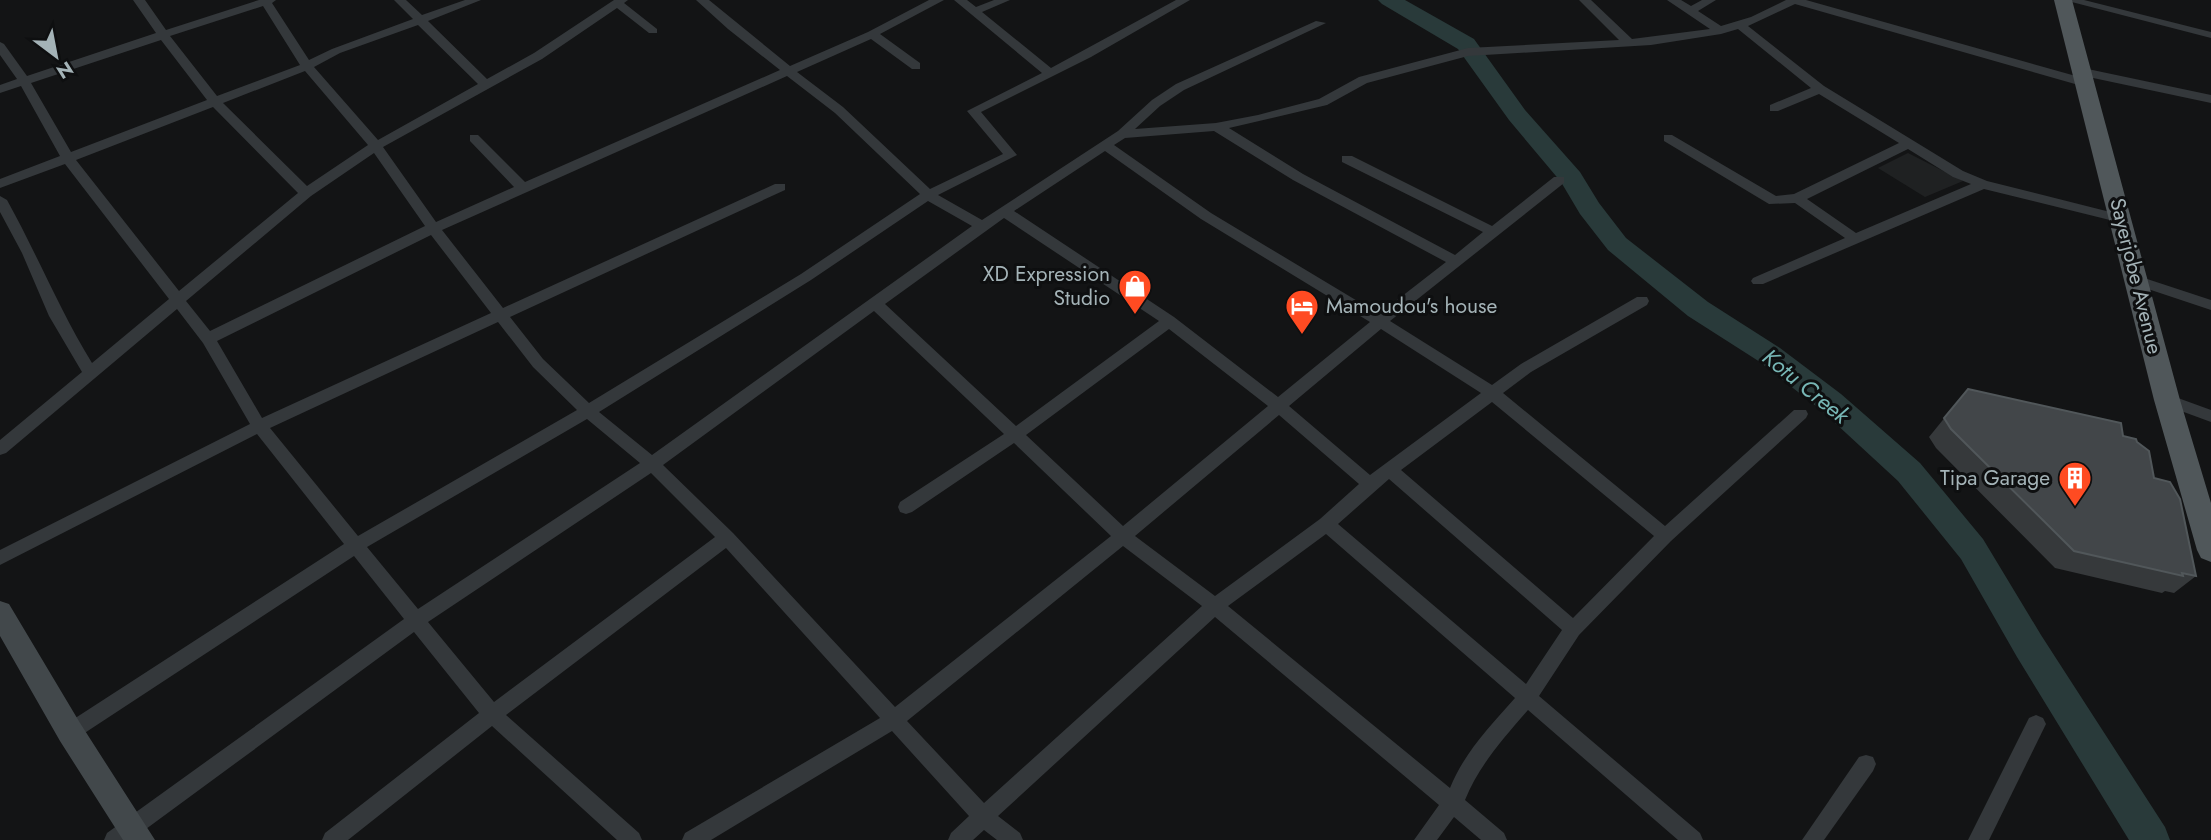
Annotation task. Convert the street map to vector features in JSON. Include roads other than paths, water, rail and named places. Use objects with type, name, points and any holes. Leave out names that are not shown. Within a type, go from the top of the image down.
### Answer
[{"type":"main road","name":"Sayerjobe Avenue","points":[[2063,0],[2167,400],[2211,550]]},
{"type":"street","points":[[139,0],[214,101],[306,193]]},
{"type":"street","points":[[400,0],[418,21],[485,84]]},
{"type":"street","points":[[0,184],[307,66],[336,51],[475,0]]},
{"type":"street","points":[[702,0],[732,27],[839,110],[928,195],[982,226]]},
{"type":"street","points":[[208,339],[433,228],[873,34],[938,0]]},
{"type":"street","points":[[960,0],[1051,74]]},
{"type":"street","points":[[976,11],[1004,0]]},
{"type":"street","points":[[71,732],[357,545],[587,411],[806,277],[928,195],[1011,155],[973,111],[1051,74],[1184,0]]},
{"type":"street","points":[[1585,0],[1629,43]]},
{"type":"street","points":[[1673,0],[1721,30]]},
{"type":"street","points":[[1691,10],[1710,0]]},
{"type":"street","points":[[1122,134],[1216,127],[1307,108],[1333,98],[1363,80],[1473,51],[1629,43],[1721,30],[1741,26],[1769,15],[1794,0],[2084,78],[2211,99]]},
{"type":"street","points":[[2070,0],[2211,35]]},
{"type":"street","points":[[0,89],[267,1],[307,66],[376,146],[433,228],[538,363],[587,411],[652,464],[727,538],[892,721],[983,817],[1013,840]]},
{"type":"street","points":[[0,449],[306,193],[376,146],[538,56],[620,1],[653,31]]},
{"type":"street","points":[[0,612],[71,732],[128,836],[415,621],[652,464],[982,226],[1122,134],[1156,103],[1180,86],[1320,23]]},
{"type":"street","points":[[1741,26],[1820,89],[1958,174],[1983,184],[2122,219]]},
{"type":"street","points":[[873,34],[916,66]]},
{"type":"street","points":[[0,46],[24,81],[67,157],[208,339],[258,426],[492,713],[632,840]]},
{"type":"street","points":[[1774,108],[1820,89]]},
{"type":"street","points":[[1216,127],[1298,177],[1456,261]]},
{"type":"street","points":[[474,138],[522,187]]},
{"type":"street","points":[[1668,138],[1774,201],[1797,198],[1908,144]]},
{"type":"street","points":[[1105,145],[1206,216],[1380,321],[1492,393],[1665,536]]},
{"type":"street","points":[[1348,159],[1492,231]]},
{"type":"street","points":[[692,840],[892,721],[1123,536],[1380,321],[1559,180]]},
{"type":"street","points":[[1758,281],[1983,184]]},
{"type":"street","points":[[0,558],[258,426],[780,187]]},
{"type":"street","points":[[1797,198],[1855,239]]},
{"type":"street","points":[[0,200],[29,253],[56,316],[90,373]]},
{"type":"street","points":[[1005,212],[1169,321],[1280,407],[1370,485]]},
{"type":"street","points":[[2135,280],[2211,305]]},
{"type":"street","points":[[958,840],[1215,606],[1326,524],[1370,485],[1526,368],[1642,301]]},
{"type":"street","points":[[875,303],[1123,536],[1215,606],[1497,840]]},
{"type":"street","points":[[906,507],[1016,434],[1169,321]]},
{"type":"street","points":[[2167,400],[2211,416]]},
{"type":"street","points":[[1424,840],[1454,802],[1465,775],[1490,740],[1527,698],[1573,629],[1665,536],[1800,414]]},
{"type":"street","points":[[1390,470],[1573,629]]},
{"type":"street","points":[[1326,524],[1693,840]]},
{"type":"street","points":[[332,840],[492,713],[727,538]]},
{"type":"street","points":[[1978,840],[2036,724]]},
{"type":"street","points":[[1812,840],[1866,764]]},
{"type":"waterway","name":"Kotu Creek","points":[[1389,0],[1466,44],[1517,115],[1571,178],[1589,208],[1617,244],[1698,309],[1770,355],[1831,402],[1909,472],[1972,549],[2029,646],[2151,840]]},
{"type":"place","name":"XD Expression Studio","points":[[1135,316]]},
{"type":"place","name":"Mamoudou's house","points":[[1302,336]]},
{"type":"place","name":"Tipa Garage","points":[[2075,508]]}]
